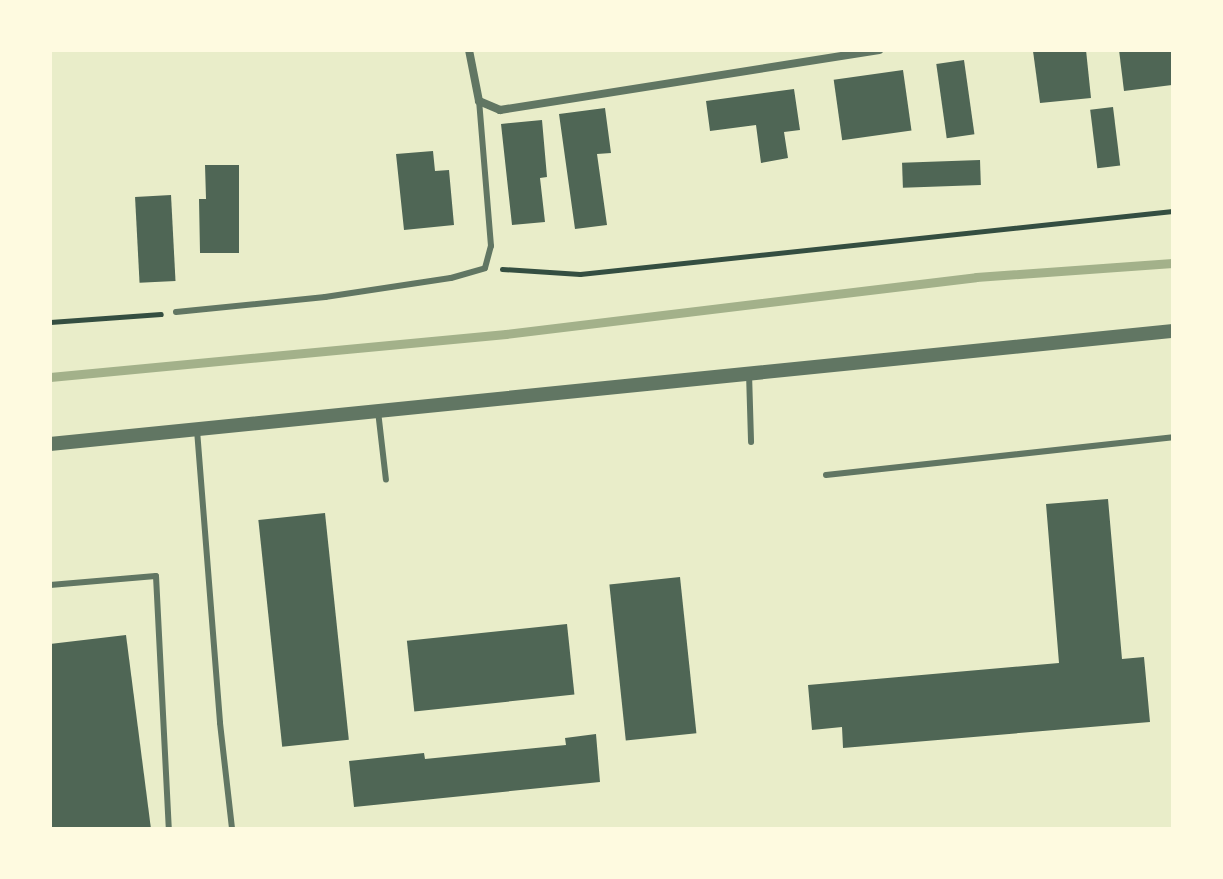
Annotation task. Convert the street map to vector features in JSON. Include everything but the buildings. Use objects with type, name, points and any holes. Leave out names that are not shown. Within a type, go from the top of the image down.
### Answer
[{"type":"street","points":[[469,50],[479,101],[500,110],[879,50]]},
{"type":"street","points":[[50,444],[1173,331]]},
{"type":"lane","points":[[176,312],[325,297],[451,278],[485,268],[491,246],[479,101]]},
{"type":"lane","points":[[749,373],[751,442]]},
{"type":"lane","points":[[378,411],[386,480]]},
{"type":"lane","points":[[197,430],[220,723],[232,829]]},
{"type":"lane","points":[[826,475],[1173,437]]},
{"type":"lane","points":[[50,585],[156,576],[169,829]]},
{"type":"path","points":[[485,268],[580,274],[1173,211]]},
{"type":"path","points":[[50,322],[176,312]]},
{"type":"waterway","points":[[50,377],[506,334],[976,277],[1173,263]]}]
